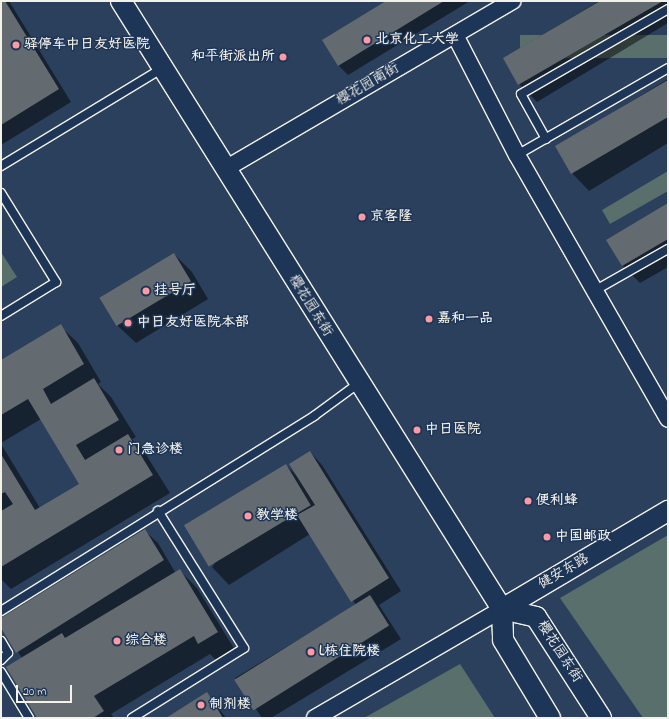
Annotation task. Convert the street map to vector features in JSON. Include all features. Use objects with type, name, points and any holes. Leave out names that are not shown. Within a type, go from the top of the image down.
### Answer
[{"type":"street","name":"樱花园东街","points":[[121,1],[225,170],[502,609],[536,617],[601,718]]},
{"type":"street","name":"樱花园南街","points":[[225,170],[512,1]]},
{"type":"street","points":[[455,34],[517,155],[668,419]]},
{"type":"street","name":"健安东路","points":[[502,609],[668,511]]},
{"type":"street","points":[[315,718],[502,609],[503,640],[550,718]]},
{"type":"lane","points":[[546,139],[521,94],[668,9]]},
{"type":"lane","points":[[1,166],[163,67]]},
{"type":"lane","points":[[517,155],[668,68]]},
{"type":"lane","points":[[1,193],[56,282],[1,316]]},
{"type":"lane","points":[[594,290],[668,249]]},
{"type":"lane","points":[[1,611],[158,511],[314,416],[359,383]]},
{"type":"lane","points":[[132,718],[244,648],[158,511]]},
{"type":"lane","points":[[1,641],[8,653],[1,660]]},
{"type":"lane","points":[[1,672],[29,718]]},
{"type":"green space","points":[[520,35],[668,35],[668,58],[520,58]]},
{"type":"green space","points":[[668,171],[668,191],[610,224],[602,210]]},
{"type":"green space","points":[[1,252],[17,277],[1,287]]},
{"type":"green space","points":[[668,535],[668,718],[643,718],[560,598]]},
{"type":"green space","points":[[460,664],[495,718],[364,718]]},
{"type":"building","name":"驿停车中日友好医院","points":[[1,1],[5,1],[59,89],[1,125]]},
{"type":"building","points":[[386,1],[444,1],[338,66],[322,40]]},
{"type":"building","points":[[600,1],[663,1],[518,85],[503,58]]},
{"type":"building","points":[[668,80],[668,117],[571,174],[555,146]]},
{"type":"building","points":[[668,203],[668,239],[622,266],[606,240]]},
{"type":"building","name":"挂号厅","points":[[174,253],[191,281],[116,326],[99,298]]},
{"type":"building","name":"门急诊楼","points":[[61,324],[84,364],[43,389],[51,404],[94,378],[119,420],[76,445],[85,460],[128,434],[153,475],[1,567],[1,511],[13,504],[5,492],[1,494],[1,454],[35,510],[79,484],[28,399],[1,415],[1,360]]},
{"type":"building","points":[[310,451],[389,578],[351,602],[297,515],[315,505],[289,464]]},
{"type":"building","name":"教学楼","points":[[286,464],[311,505],[209,566],[184,525]]},
{"type":"building","points":[[145,529],[164,560],[16,653],[1,628],[1,618]]},
{"type":"building","name":"综合楼","points":[[180,569],[218,632],[198,644],[194,636],[94,696],[104,711],[93,718],[37,718],[6,667],[62,633],[65,638]]},
{"type":"building","name":"L栋住院楼","points":[[370,595],[389,626],[253,710],[234,680]]},
{"type":"building","name":"制剂楼","points":[[207,692],[223,718],[166,718]]},
{"type":"place","name":"北京化工大学","points":[[367,40]]},
{"type":"place","name":"驿停车中日友好医院","points":[[16,45]]},
{"type":"place","name":"和平街派出所","points":[[283,57]]},
{"type":"place","name":"京客隆","points":[[362,217]]},
{"type":"place","name":"挂号厅","points":[[146,291]]},
{"type":"place","name":"嘉和一品","points":[[429,319]]},
{"type":"place","name":"中日友好医院本部","points":[[128,323]]},
{"type":"place","name":"中日医院","points":[[417,430]]},
{"type":"place","name":"门急诊楼","points":[[119,450]]},
{"type":"place","name":"便利蜂","points":[[528,501]]},
{"type":"place","name":"教学楼","points":[[248,516]]},
{"type":"place","name":"中国邮政","points":[[547,537]]},
{"type":"place","name":"综合楼","points":[[117,641]]},
{"type":"place","name":"L栋住院楼","points":[[311,652]]},
{"type":"place","name":"制剂楼","points":[[201,705]]}]
